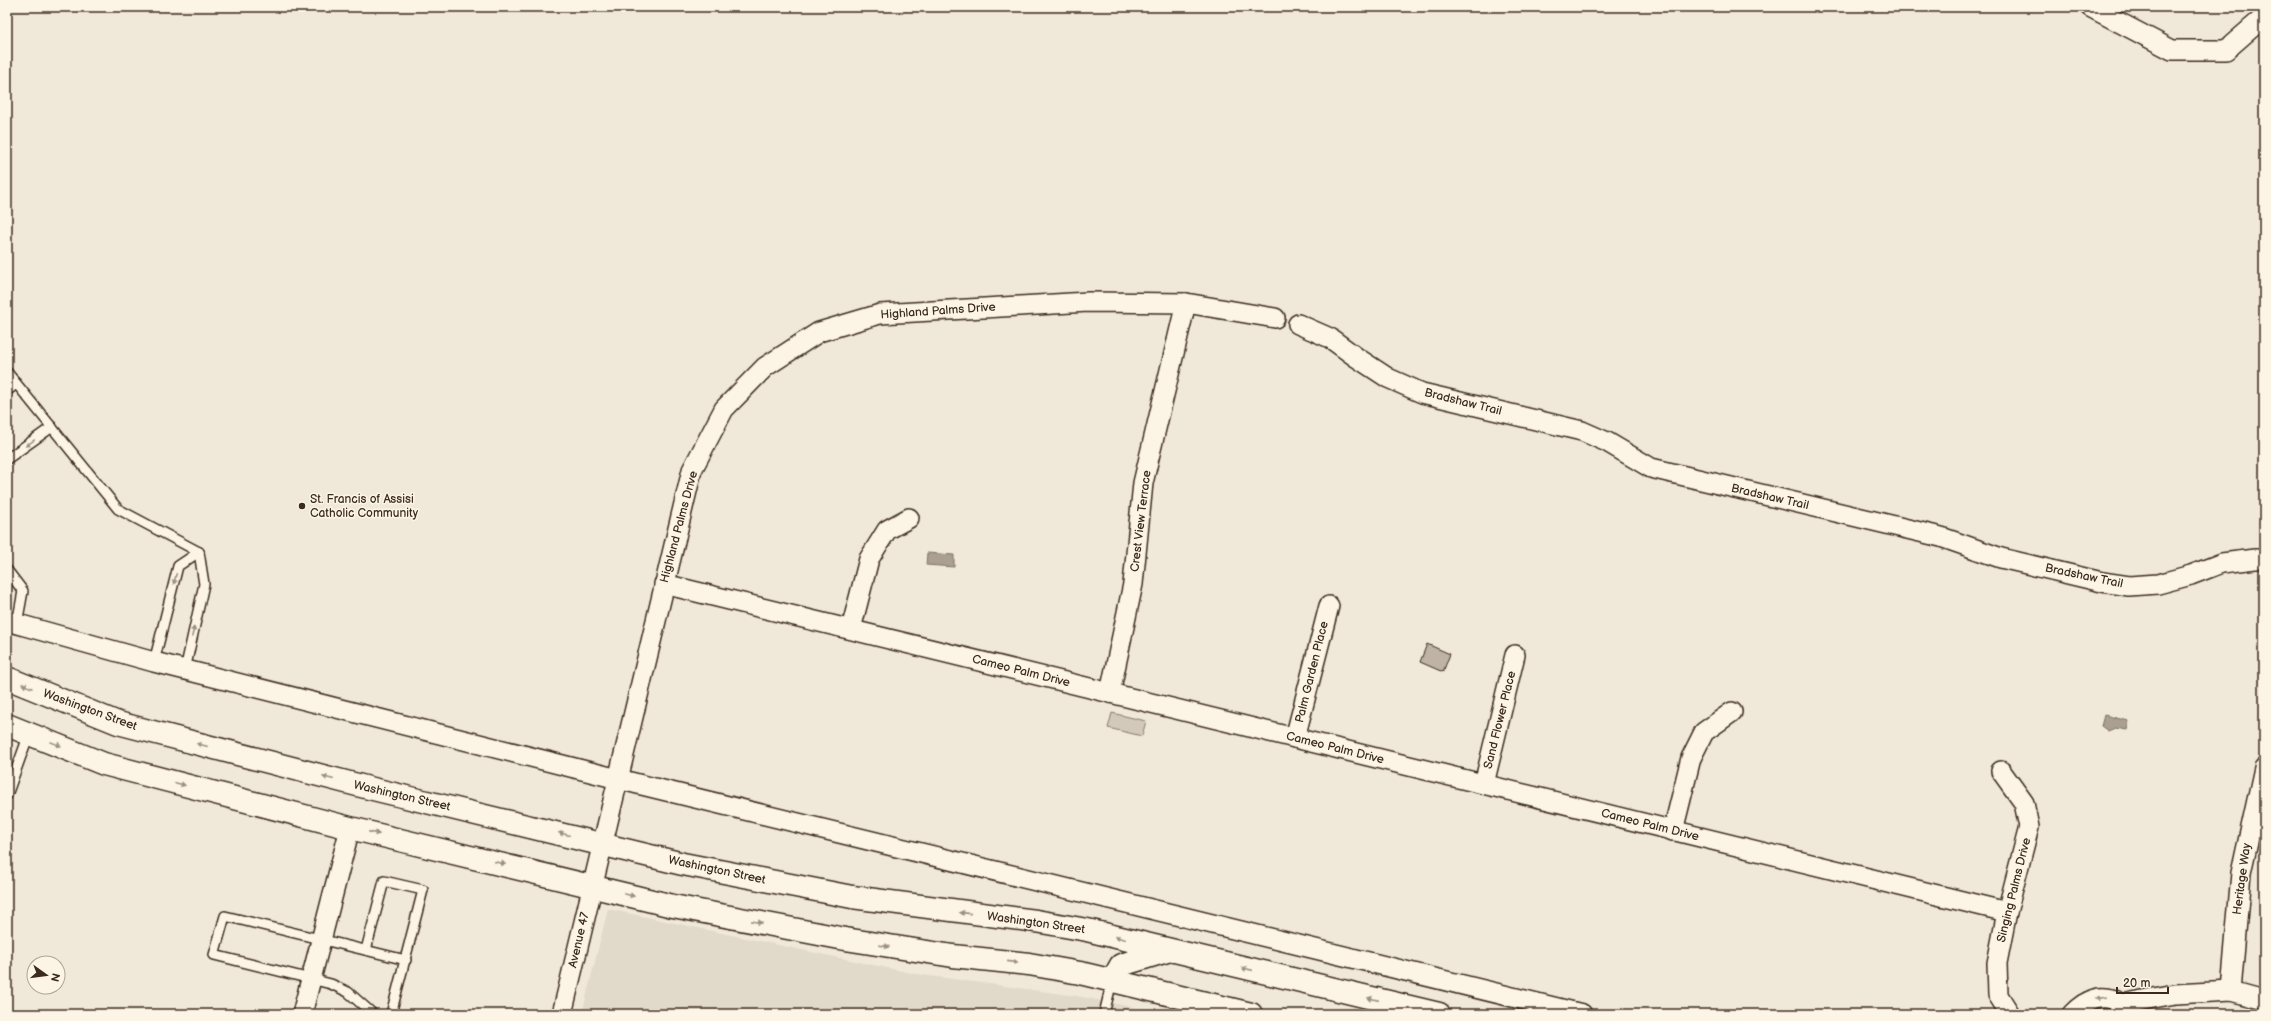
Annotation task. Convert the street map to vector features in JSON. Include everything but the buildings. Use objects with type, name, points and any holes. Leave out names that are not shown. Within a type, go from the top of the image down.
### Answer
[{"type":"main road","name":"Washington Street","points":[[7,678],[118,723],[369,788],[684,864],[843,895],[953,912],[1036,921],[1087,930],[1439,1014]]},
{"type":"main road","points":[[7,725],[104,764],[350,828],[594,876],[673,906],[845,939],[953,956],[1029,964],[1112,981],[1251,1014]]},
{"type":"main road","points":[[1112,981],[1121,965],[1170,950]]},
{"type":"street","points":[[2090,7],[2172,50],[2226,50],[2264,17]]},
{"type":"street","name":"Highland Palms Drive","points":[[594,876],[692,470],[724,409],[765,367],[819,332],[880,314],[1088,302],[1186,303],[1275,318]]},
{"type":"street","name":"Crest View Terrace","points":[[1110,693],[1133,584],[1143,483],[1186,303]]},
{"type":"street","name":"Bradshaw Trail","points":[[1298,324],[1330,338],[1388,378],[1422,393],[1582,431],[1607,442],[1650,468],[1941,537],[2001,558],[2102,582],[2130,586],[2158,584],[2191,575],[2222,563],[2264,559]]},
{"type":"street","points":[[851,630],[868,559],[887,530],[909,518]]},
{"type":"street","name":"Cameo Palm Drive","points":[[664,584],[2007,912]]},
{"type":"street","name":"Palm Garden Place","points":[[1295,738],[1329,606]]},
{"type":"street","points":[[13,623],[154,662],[617,779],[1582,1014]]},
{"type":"street","name":"Sand Flower Place","points":[[1484,784],[1515,656]]},
{"type":"street","points":[[1673,830],[1691,758],[1697,745],[1704,732],[1732,712]]},
{"type":"street","name":"Heritage Way","points":[[2231,991],[2241,873],[2264,768]]},
{"type":"street","name":"Singing Palms Drive","points":[[2001,771],[2024,803],[2029,827],[2007,912],[1997,962],[1998,995],[2010,1014]]},
{"type":"street","points":[[302,1014],[350,828]]},
{"type":"street","name":"Avenue 47","points":[[562,1014],[594,876]]},
{"type":"street","points":[[2072,1014],[2080,1006],[2105,997],[2113,998],[2120,1009],[2175,994],[2231,991],[2264,1000]]},
{"type":"lane","points":[[7,372],[118,509],[199,552]]},
{"type":"lane","points":[[7,391],[16,384]]},
{"type":"lane","points":[[7,459],[52,427]]},
{"type":"lane","points":[[154,662],[178,566],[199,552]]},
{"type":"lane","points":[[185,670],[204,584],[199,552]]},
{"type":"lane","points":[[7,570],[24,591],[13,623]]},
{"type":"lane","points":[[7,795],[29,734]]},
{"type":"lane","points":[[366,950],[384,881],[423,890],[391,1014]]},
{"type":"lane","points":[[373,1014],[348,992],[311,978],[214,955],[225,916],[321,938],[406,960]]},
{"type":"lane","points":[[1104,1014],[1112,981]]},
{"type":"shaded area","points":[[927,553],[954,555],[954,567],[926,565]]},
{"type":"shaded area","points":[[1112,713],[1146,721],[1142,736],[1108,728]]},
{"type":"shaded area","points":[[2104,715],[2129,721],[2127,730],[2115,728],[2108,731],[2101,726]]},
{"type":"shaded area","points":[[608,909],[916,974],[1077,996],[1167,1014],[582,1014]]},
{"type":"place","name":"St. Francis of Assisi Catholic Community","points":[[302,506]]}]
